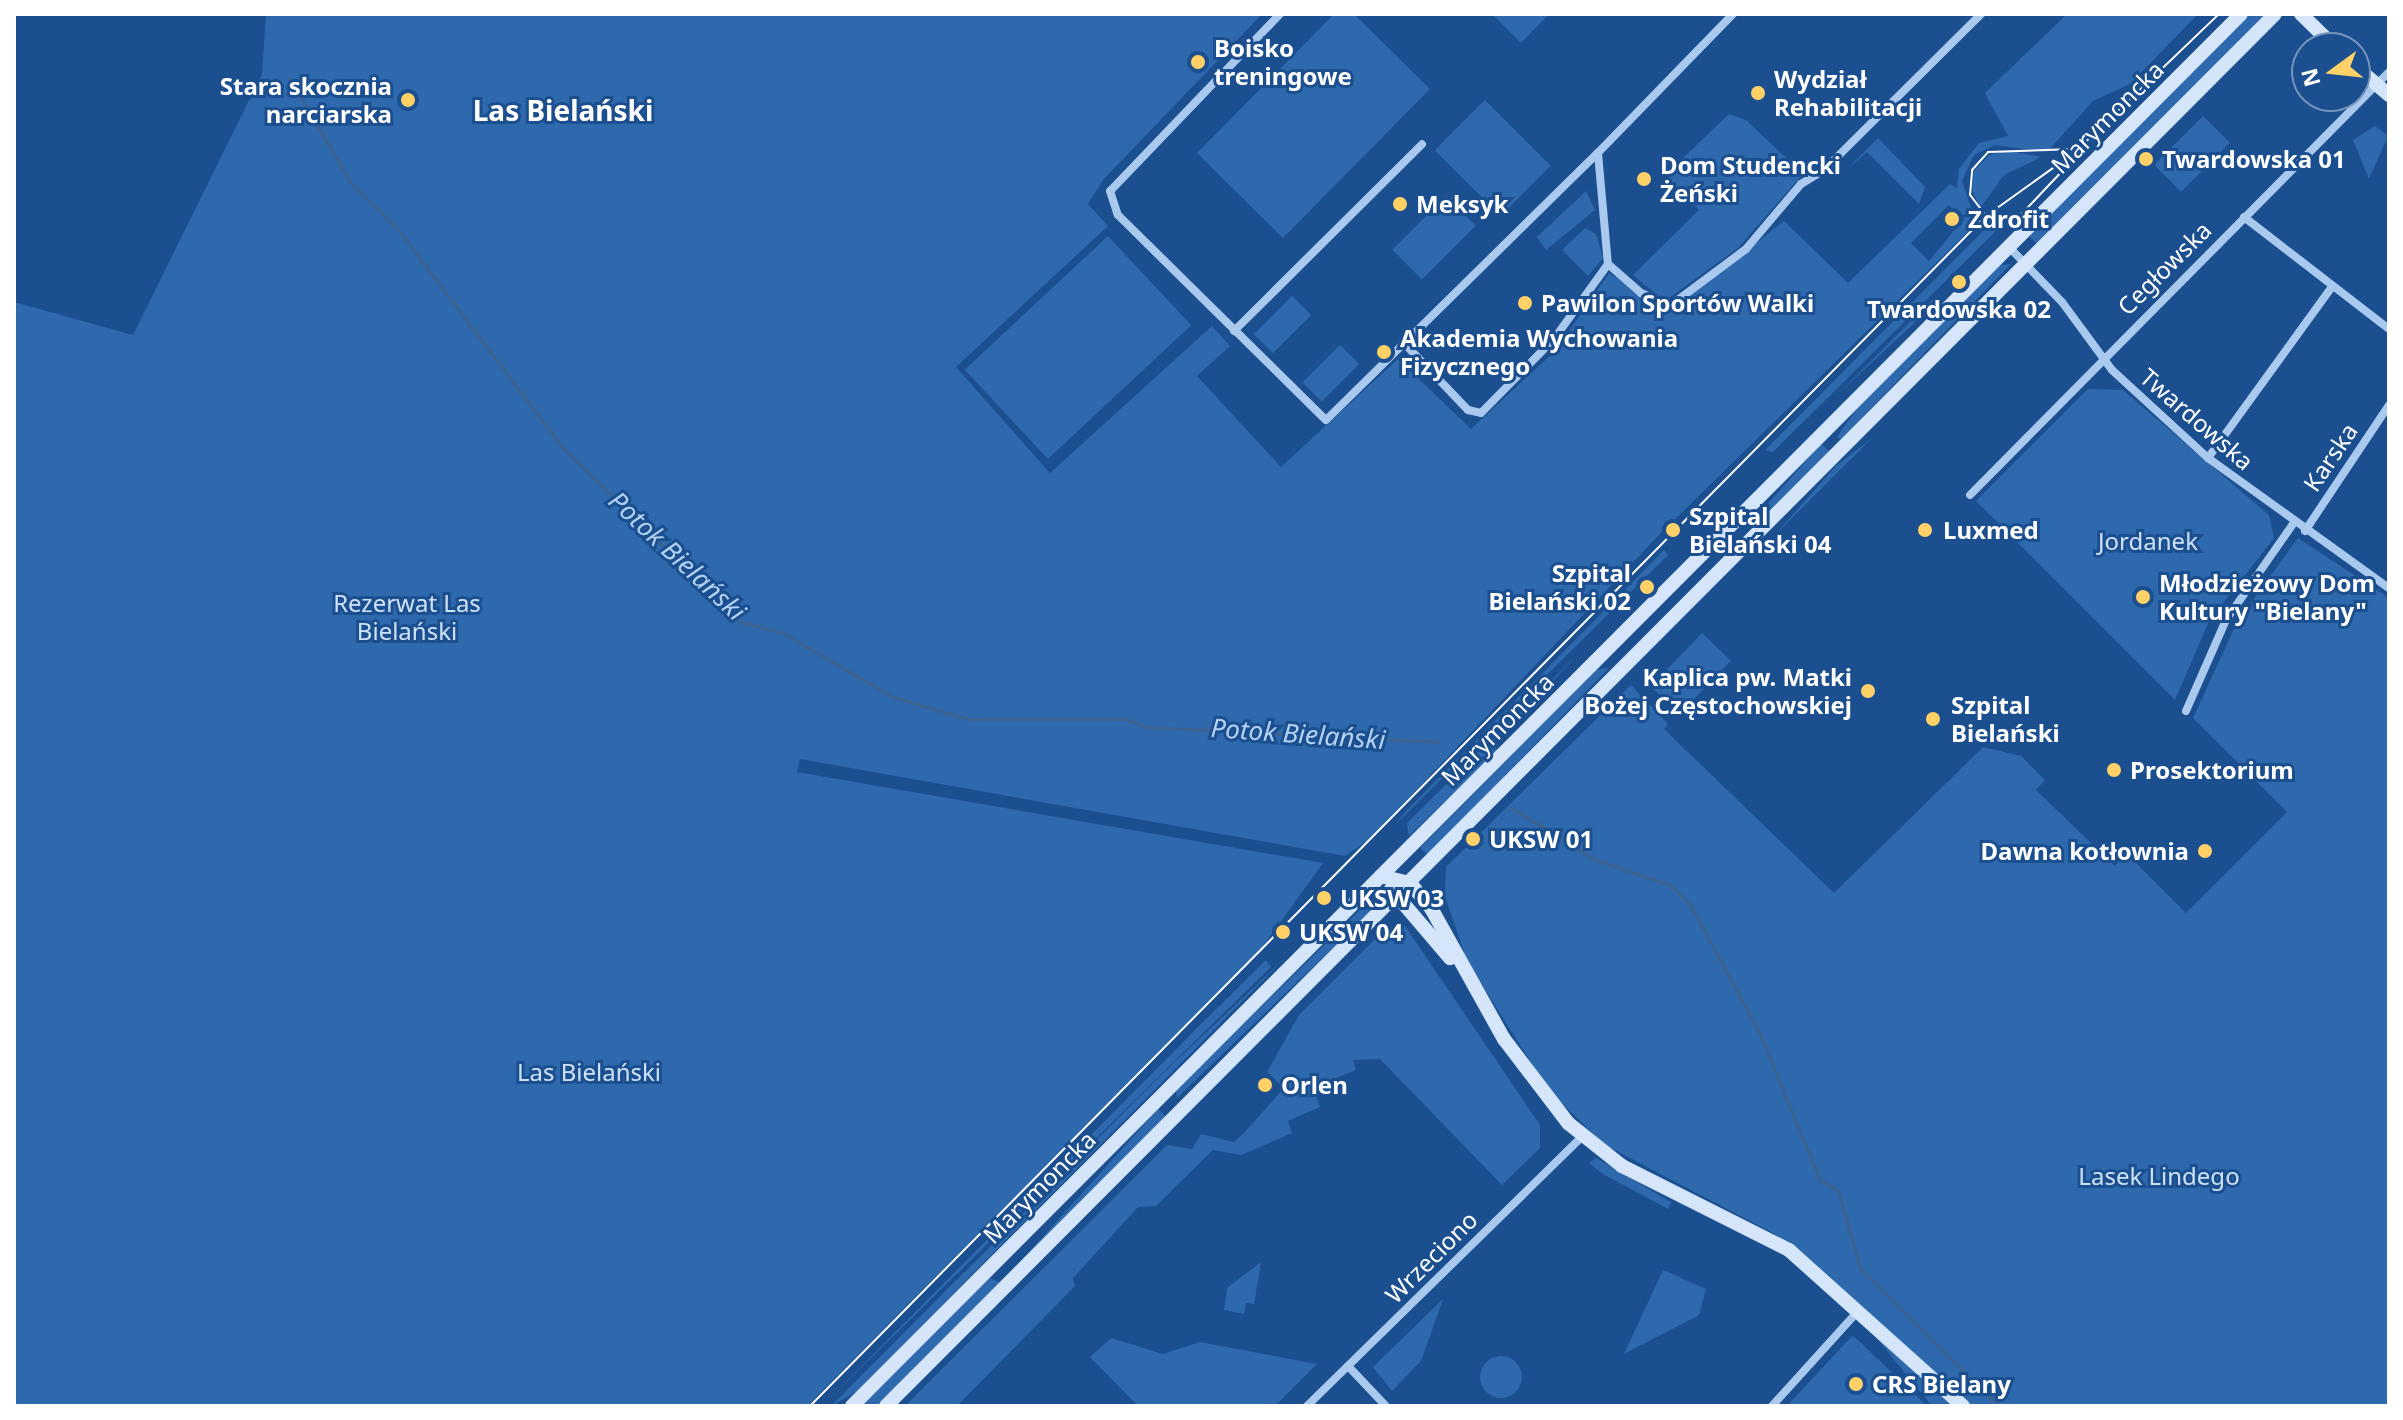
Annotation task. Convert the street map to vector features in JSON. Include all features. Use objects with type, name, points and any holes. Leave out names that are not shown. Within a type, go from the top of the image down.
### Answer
[{"type":"main road","name":"Marymoncka","points":[[852,1406],[2241,14]]},
{"type":"main road","name":"Marymoncka","points":[[886,1406],[2275,14]]},
{"type":"main road","points":[[2301,14],[2320,32]]},
{"type":"main road","points":[[2371,80],[2389,95]]},
{"type":"main road","points":[[1824,433],[1842,449]]},
{"type":"main road","points":[[1715,576],[1725,532],[1759,533]]},
{"type":"main road","points":[[1381,876],[1410,883],[1431,908],[1466,977],[1536,1087],[1583,1136],[1629,1170],[1778,1242],[1963,1406]]},
{"type":"main road","points":[[1381,876],[1466,977]]},
{"type":"main road","points":[[1162,1095],[1179,1113]]},
{"type":"main road","points":[[993,1264],[1011,1282]]},
{"type":"street","points":[[1280,14],[1110,191],[1118,215],[1326,420],[1598,153],[1733,14]]},
{"type":"street","points":[[1608,264],[1641,293],[1671,305],[1746,249],[1801,184],[1981,14]]},
{"type":"street","name":"Cegłowska","points":[[1970,495],[2102,358],[2389,72]]},
{"type":"street","points":[[1234,331],[1422,144]]},
{"type":"street","points":[[1403,342],[1468,410],[1481,413],[1554,339],[1608,264],[1598,153]]},
{"type":"street","points":[[2244,217],[2389,329]]},
{"type":"street","name":"Twardowska","points":[[2009,247],[2102,358],[2208,458],[2293,524],[2389,588]]},
{"type":"street","points":[[2208,458],[2332,287]]},
{"type":"street","name":"Karska","points":[[2305,531],[2389,405]]},
{"type":"street","points":[[2186,711],[2226,620],[2293,524]]},
{"type":"street","name":"Wrzeciono","points":[[1307,1406],[1583,1136]]},
{"type":"street","points":[[1772,1406],[1858,1311]]},
{"type":"street","points":[[1348,1366],[1386,1406]]},
{"type":"green space","name":"Rezerwat Las Bielański","points":[[266,14],[1262,14],[1103,180],[1088,204],[1108,226],[956,367],[1050,473],[1212,326],[1230,346],[1197,376],[1281,467],[1398,359],[1471,429],[1556,350],[1609,273],[1669,311],[1784,221],[1848,283],[1950,184],[1957,188],[1959,169],[1979,143],[2008,136],[1985,93],[2067,14],[2198,14],[2130,84],[2093,101],[2047,152],[1995,145],[1974,155],[1962,181],[1973,214],[1958,215],[1949,205],[1911,243],[1929,261],[1966,216],[1983,217],[1660,534],[1369,840],[1345,856],[800,759],[797,772],[1323,863],[1258,953],[807,1406],[14,1406],[14,302],[133,335],[262,74]]},
{"type":"green space","points":[[1334,14],[1354,14],[1430,89],[1283,238],[1197,153]]},
{"type":"green space","points":[[1492,14],[1549,14],[1521,43]]},
{"type":"green space","points":[[2250,14],[2265,14],[2038,245],[2029,236]]},
{"type":"green space","points":[[1485,100],[1551,166],[1501,216],[1435,150]]},
{"type":"green space","points":[[1729,114],[1746,120],[1803,174],[1738,248],[1669,298],[1656,294],[1633,275],[1699,210],[1665,175]]},
{"type":"green space","points":[[2203,116],[2230,143],[2181,192],[2154,165]]},
{"type":"green space","points":[[2375,126],[2388,136],[2369,179],[2353,140]]},
{"type":"green space","points":[[1878,138],[1925,187],[1919,204],[1867,152],[1846,170]]},
{"type":"green space","points":[[2006,150],[2041,157],[2004,175],[1980,208],[1972,190],[1974,171],[1989,155]]},
{"type":"green space","points":[[1586,191],[1595,210],[1546,250],[1537,237]]},
{"type":"green space","points":[[1446,196],[1476,226],[1422,279],[1392,250]]},
{"type":"green space","points":[[1992,222],[1999,224],[1995,232],[1773,452],[1765,450]]},
{"type":"green space","points":[[1585,228],[1596,234],[1603,258],[1588,276],[1562,250]]},
{"type":"green space","points":[[1108,236],[1191,325],[1048,459],[965,370]]},
{"type":"green space","points":[[2011,264],[1841,439],[1837,437],[1858,407],[2000,265]]},
{"type":"green space","points":[[1292,296],[1311,315],[1273,353],[1254,334]]},
{"type":"green space","points":[[1934,298],[1938,301],[1837,395]]},
{"type":"green space","points":[[1340,345],[1359,364],[1322,402],[1303,382]]},
{"type":"green space","name":"Jordanek","points":[[2088,389],[2123,390],[2269,515],[2274,538],[2209,621],[2175,700],[1976,501]]},
{"type":"green space","points":[[1872,438],[1772,538],[1836,466]]},
{"type":"green space","points":[[1821,444],[1831,452],[1755,527],[1749,525]]},
{"type":"green space","name":"Lasek Lindego","points":[[2298,538],[2389,598],[2389,1406],[1971,1406],[1792,1243],[1605,1145],[1549,1091],[1467,961],[1445,896],[1446,867],[1631,685],[1668,724],[1664,729],[1834,893],[1983,747],[2021,756],[2045,780],[2036,790],[2115,866],[2126,853],[2186,913],[2287,812],[2193,718],[2237,622]]},
{"type":"green space","points":[[1664,550],[1668,555],[1394,826],[1406,811]]},
{"type":"green space","points":[[1702,633],[1731,661],[1679,714],[1651,686]]},
{"type":"green space","points":[[1575,657],[1494,745],[1498,750],[1409,836],[1407,823]]},
{"type":"green space","points":[[1610,667],[1428,855],[1420,848],[1596,670]]},
{"type":"green space","points":[[1365,905],[1371,911],[1177,1098],[1176,1090]]},
{"type":"green space","points":[[1405,926],[1540,1125],[1540,1148],[1502,1185],[1380,1059],[1353,1060],[1356,1070],[1313,1087],[1320,1107],[1288,1121],[1292,1133],[1241,1155],[1213,1150],[1156,1206],[1138,1207],[1073,1278],[1075,1286],[957,1406],[905,1406],[1167,1145],[1192,1149],[1201,1134],[1234,1142],[1245,1132],[1284,1088],[1267,1072],[1299,1015],[1382,932]]},
{"type":"green space","points":[[1286,957],[856,1392],[831,1406],[1161,1075]]},
{"type":"green space","points":[[1266,960],[1271,967],[824,1404],[1206,1019]]},
{"type":"green space","points":[[1158,1109],[1167,1117],[1026,1273],[1017,1265]]},
{"type":"green space","points":[[1596,1158],[1671,1202],[1668,1209],[1603,1174],[1589,1163]]},
{"type":"green space","points":[[1261,1262],[1254,1304],[1246,1303],[1244,1314],[1224,1310],[1227,1288]]},
{"type":"green space","points":[[1663,1270],[1706,1289],[1699,1315],[1624,1354]]},
{"type":"green space","points":[[989,1278],[1000,1282],[877,1406],[861,1406]]},
{"type":"green space","points":[[1443,1299],[1421,1361],[1392,1391],[1373,1367]]},
{"type":"green space","points":[[1871,1331],[1956,1406],[1932,1406]]},
{"type":"green space","name":"CRS Bielany","points":[[1852,1336],[1858,1340],[1927,1406],[1787,1406]]},
{"type":"green space","points":[[1111,1338],[1163,1354],[1200,1342],[1317,1364],[1275,1406],[1138,1406],[1090,1357]]},
{"type":"green space","points":[[1501,1356],[1516,1362],[1522,1377],[1516,1392],[1501,1398],[1486,1392],[1480,1377],[1486,1362]]},
{"type":"waterway","name":"Potok Bielański","points":[[289,78],[351,183],[397,228],[561,446],[741,622],[783,633],[893,697],[968,719],[1126,719],[1146,727],[1439,742]]},
{"type":"waterway","name":"Potok Bielański","points":[[1512,808],[1594,859],[1670,885],[1690,904],[1760,1034],[1820,1180],[1838,1190],[1860,1268],[1998,1406]]},
{"type":"tram line","points":[[810,1406],[1986,216],[2074,153],[2219,14]]},
{"type":"tram line","points":[[2067,166],[2015,221],[1986,216],[1970,195],[1972,170],[1988,152],[2074,149]]},
{"type":"place","name":"Boisko treningowe","points":[[1198,62]]},
{"type":"place","name":"Wydział Rehabilitacji","points":[[1758,93]]},
{"type":"place","name":"Stara skocznia narciarska","points":[[408,100]]},
{"type":"place","name":"Twardowska 01","points":[[2146,159]]},
{"type":"place","name":"Dom Studencki Żeński","points":[[1644,179]]},
{"type":"place","name":"Meksyk","points":[[1400,204]]},
{"type":"place","name":"Zdrofit","points":[[1952,219]]},
{"type":"place","name":"Twardowska 02","points":[[1959,282]]},
{"type":"place","name":"Pawilon Sportów Walki","points":[[1525,303]]},
{"type":"place","name":"Akademia Wychowania Fizycznego","points":[[1384,352]]},
{"type":"place","name":"Szpital Bielański 04","points":[[1673,530]]},
{"type":"place","name":"Luxmed","points":[[1925,530]]},
{"type":"place","name":"Szpital Bielański 02","points":[[1647,587]]},
{"type":"place","name":"Młodzieżowy Dom Kultury \"Bielany\"","points":[[2143,597]]},
{"type":"place","name":"Kaplica pw. Matki Bożej Częstochowskiej","points":[[1868,691]]},
{"type":"place","name":"Szpital Bielański","points":[[1933,719]]},
{"type":"place","name":"Prosektorium","points":[[2114,770]]},
{"type":"place","name":"UKSW 01","points":[[1473,839]]},
{"type":"place","name":"Dawna kotłownia","points":[[2205,851]]},
{"type":"place","name":"UKSW 03","points":[[1324,898]]},
{"type":"place","name":"UKSW 04","points":[[1283,932]]},
{"type":"place","name":"Orlen","points":[[1265,1085]]},
{"type":"place","name":"CRS Bielany","points":[[1856,1384]]},
{"type":"district","name":"Las Bielański","points":[[563,110]]}]
